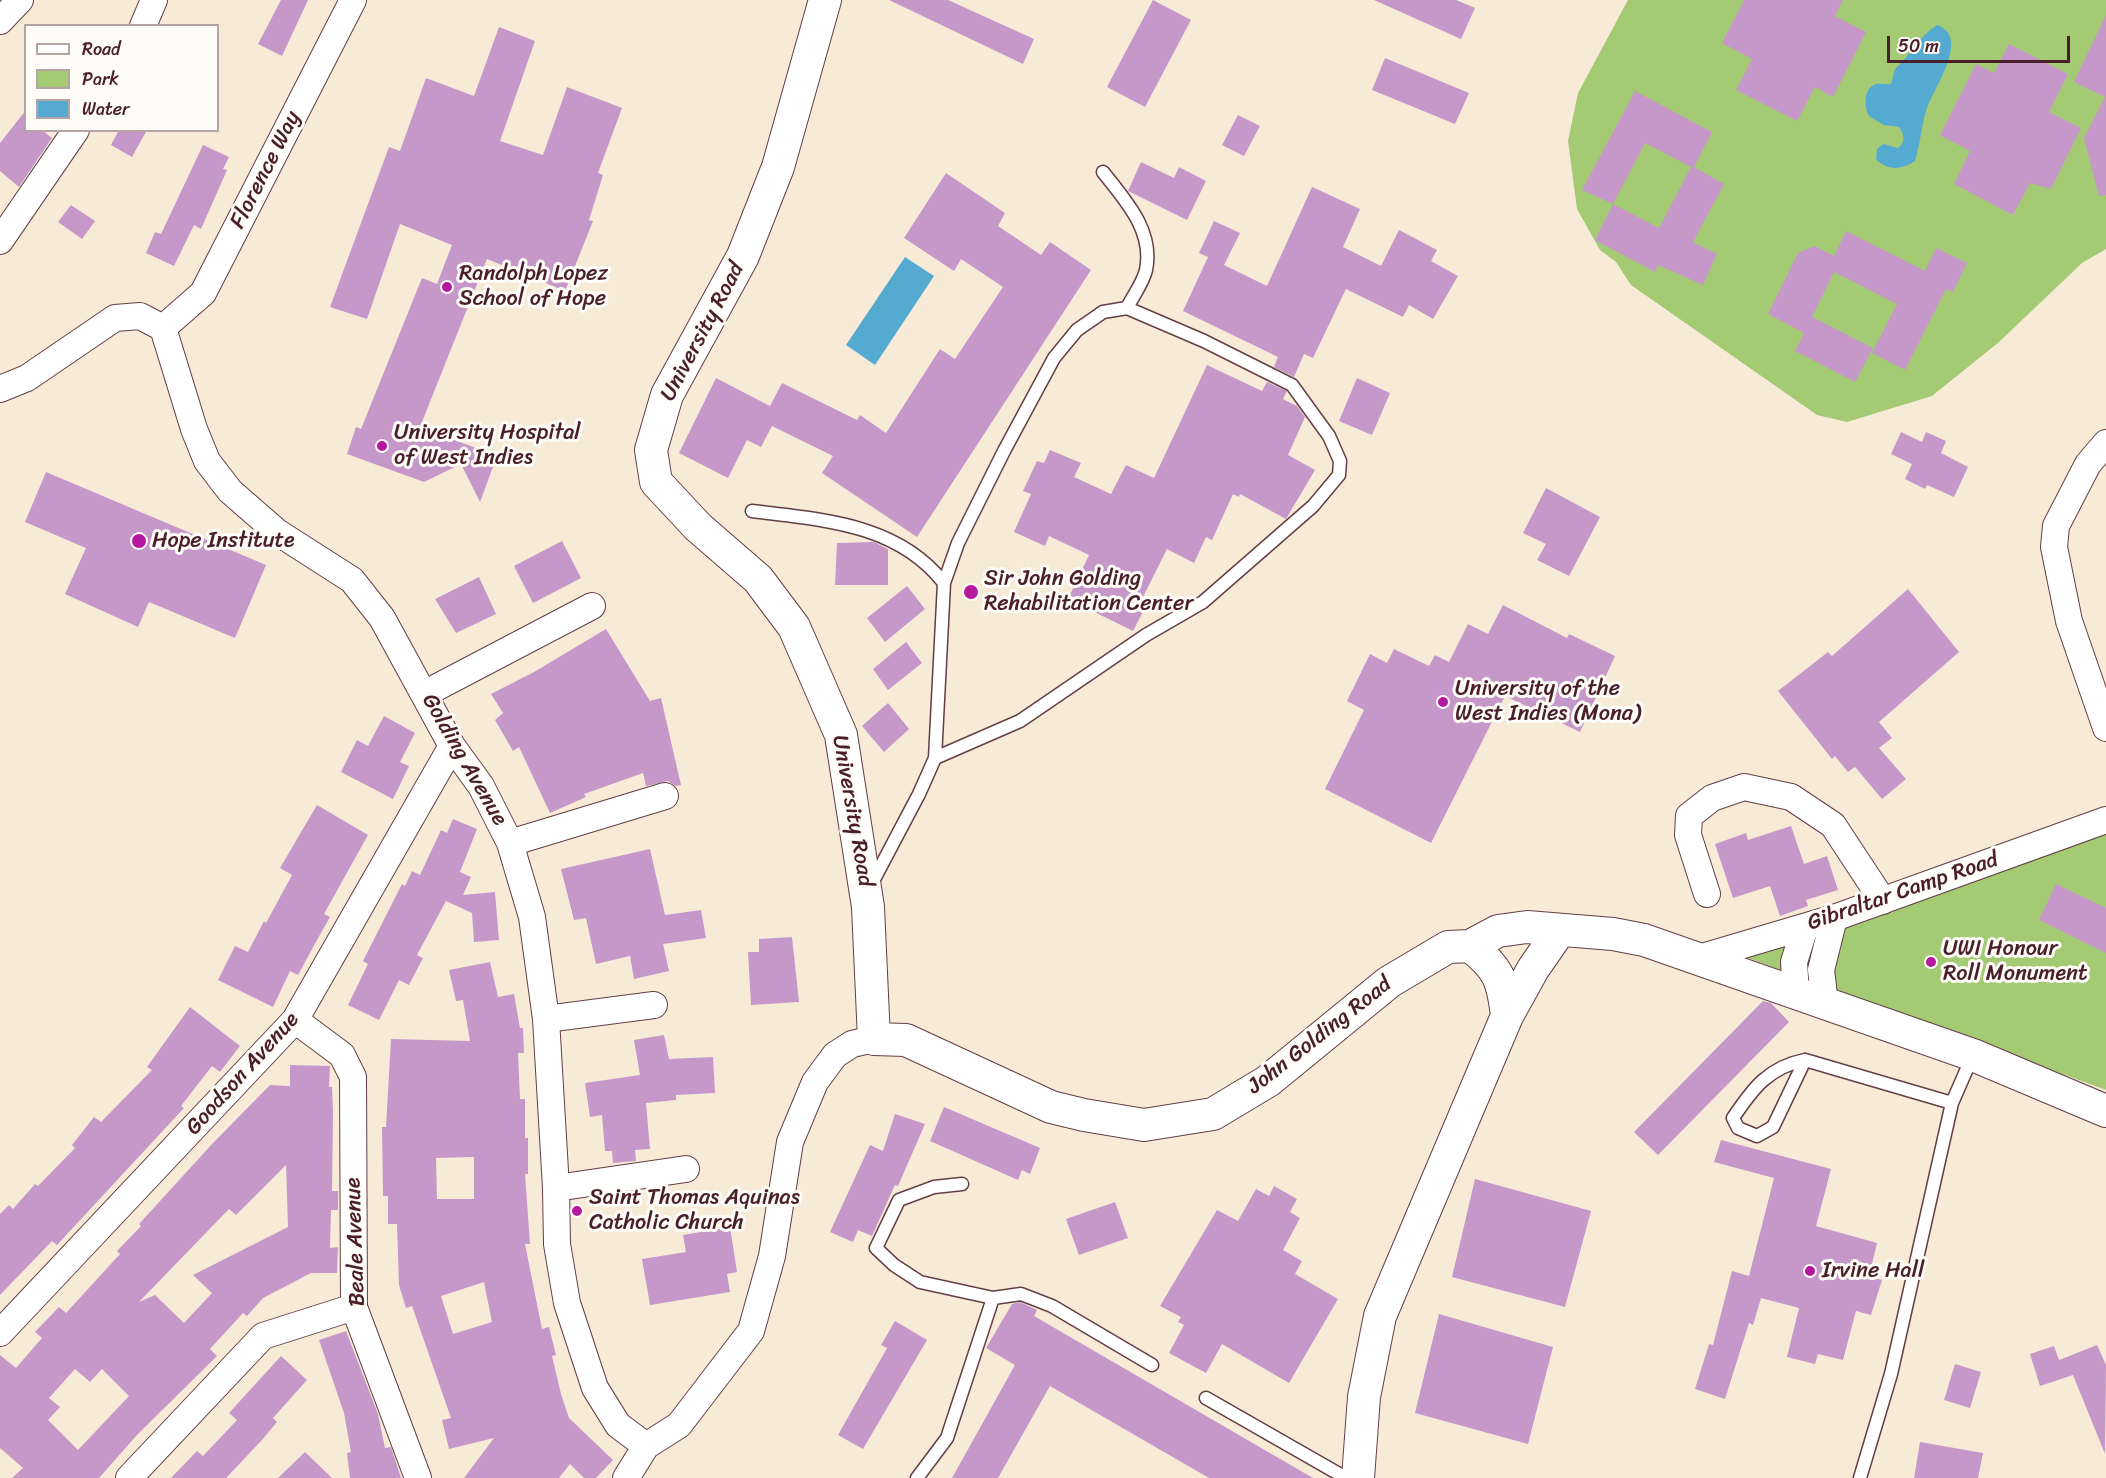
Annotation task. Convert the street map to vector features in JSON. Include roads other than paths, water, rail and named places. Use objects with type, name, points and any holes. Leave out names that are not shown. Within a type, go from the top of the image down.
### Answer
[{"type":"street","points":[[0,21],[20,0]]},
{"type":"street","points":[[144,24],[154,0]]},
{"type":"street","name":"Florence Way","points":[[163,328],[203,293],[353,0]]},
{"type":"street","name":"University Road","points":[[825,0],[778,166],[743,256],[667,395],[651,450],[656,482],[698,527],[758,579],[794,627],[841,735],[866,894],[874,1039]]},
{"type":"street","points":[[0,240],[75,132]]},
{"type":"street","points":[[0,389],[27,378],[115,318],[140,316],[163,328]]},
{"type":"street","name":"Golding Avenue","points":[[163,328],[194,429],[207,461],[230,491],[277,532],[352,580],[382,618],[426,693],[452,746],[481,786],[510,843],[532,917],[546,1019],[557,1244],[567,1303],[595,1388],[618,1425],[646,1446]]},
{"type":"street","points":[[2106,443],[2088,464],[2056,526],[2054,547],[2069,621],[2106,728]]},
{"type":"street","points":[[426,693],[592,606]]},
{"type":"street","name":"Goodson Avenue","points":[[0,1333],[295,1020],[452,746]]},
{"type":"street","points":[[1707,894],[1688,835],[1689,816],[1712,798],[1744,787],[1791,797],[1833,825],[1883,901]]},
{"type":"street","points":[[510,843],[665,796]]},
{"type":"street","name":"Gibraltar Camp Road","points":[[1699,958],[1834,918],[2106,820]]},
{"type":"street","points":[[1825,1003],[1821,970],[1834,918]]},
{"type":"street","name":"John Golding Road","points":[[646,1446],[679,1425],[751,1331],[772,1256],[790,1142],[816,1082],[835,1055],[852,1044],[874,1039],[906,1040],[1051,1107],[1083,1115],[1144,1125],[1213,1114],[1268,1081],[1389,982],[1448,947],[1470,946],[1498,931],[1527,927],[1585,931],[1644,940],[1973,1056],[2106,1111]]},
{"type":"street","points":[[1796,993],[1794,962],[1805,927]]},
{"type":"street","points":[[1358,1478],[1364,1397],[1380,1316],[1507,1016],[1533,969],[1560,930]]},
{"type":"street","points":[[1470,946],[1490,961],[1503,984],[1507,1016]]},
{"type":"street","points":[[546,1019],[654,1005]]},
{"type":"street","name":"Beale Avenue","points":[[295,1020],[342,1055],[353,1077],[354,1307],[418,1478]]},
{"type":"street","points":[[556,1188],[686,1168]]},
{"type":"street","points":[[129,1478],[264,1336],[354,1307]]},
{"type":"street","points":[[626,1478],[646,1446]]},
{"type":"lane","points":[[1103,172],[1127,202],[1147,236],[1146,271],[1127,308]]},
{"type":"lane","points":[[866,894],[919,794],[934,758],[944,583],[958,543],[1054,358],[1077,330],[1103,312],[1127,308],[1204,341],[1292,385],[1329,436],[1340,461],[1339,475],[1313,506],[1203,602],[1146,635],[1020,721],[934,758]]},
{"type":"lane","points":[[752,511],[818,519],[870,530],[899,543],[929,563],[944,583]]},
{"type":"lane","points":[[1860,1478],[1891,1374],[1952,1103],[1973,1056]]},
{"type":"lane","points":[[1805,1060],[1773,1127],[1757,1136],[1738,1128],[1733,1118],[1751,1091],[1784,1064],[1805,1060],[1952,1103]]},
{"type":"lane","points":[[962,1184],[934,1187],[899,1200],[876,1248],[894,1266],[920,1282],[993,1299],[1021,1294],[1052,1306],[1152,1365]]},
{"type":"lane","points":[[917,1478],[947,1438],[993,1299]]},
{"type":"lane","points":[[1206,1398],[1346,1478]]},
{"type":"water","points":[[1937,25],[1947,31],[1951,41],[1950,52],[1947,65],[1926,111],[1915,161],[1895,168],[1885,166],[1876,159],[1877,149],[1883,144],[1898,148],[1903,141],[1903,135],[1899,127],[1884,125],[1869,116],[1866,108],[1867,94],[1869,89],[1876,84],[1891,84],[1895,69]]},
{"type":"water","points":[[905,257],[934,276],[875,365],[846,345]]},
{"type":"place","name":"Randolph Lopez School of Hope","points":[[447,287]]},
{"type":"place","name":"University Hospital of West Indies","points":[[382,446]]},
{"type":"place","name":"Hope Institute","points":[[139,541]]},
{"type":"place","name":"Sir John Golding Rehabilitation Center","points":[[971,592]]},
{"type":"place","name":"University of the West Indies (Mona)","points":[[1443,702]]},
{"type":"place","name":"UWI Honour Roll Monument","points":[[1931,962]]},
{"type":"place","name":"Saint Thomas Aquinas Catholic Church","points":[[577,1211]]},
{"type":"place","name":"Irvine Hall","points":[[1810,1271]]}]
